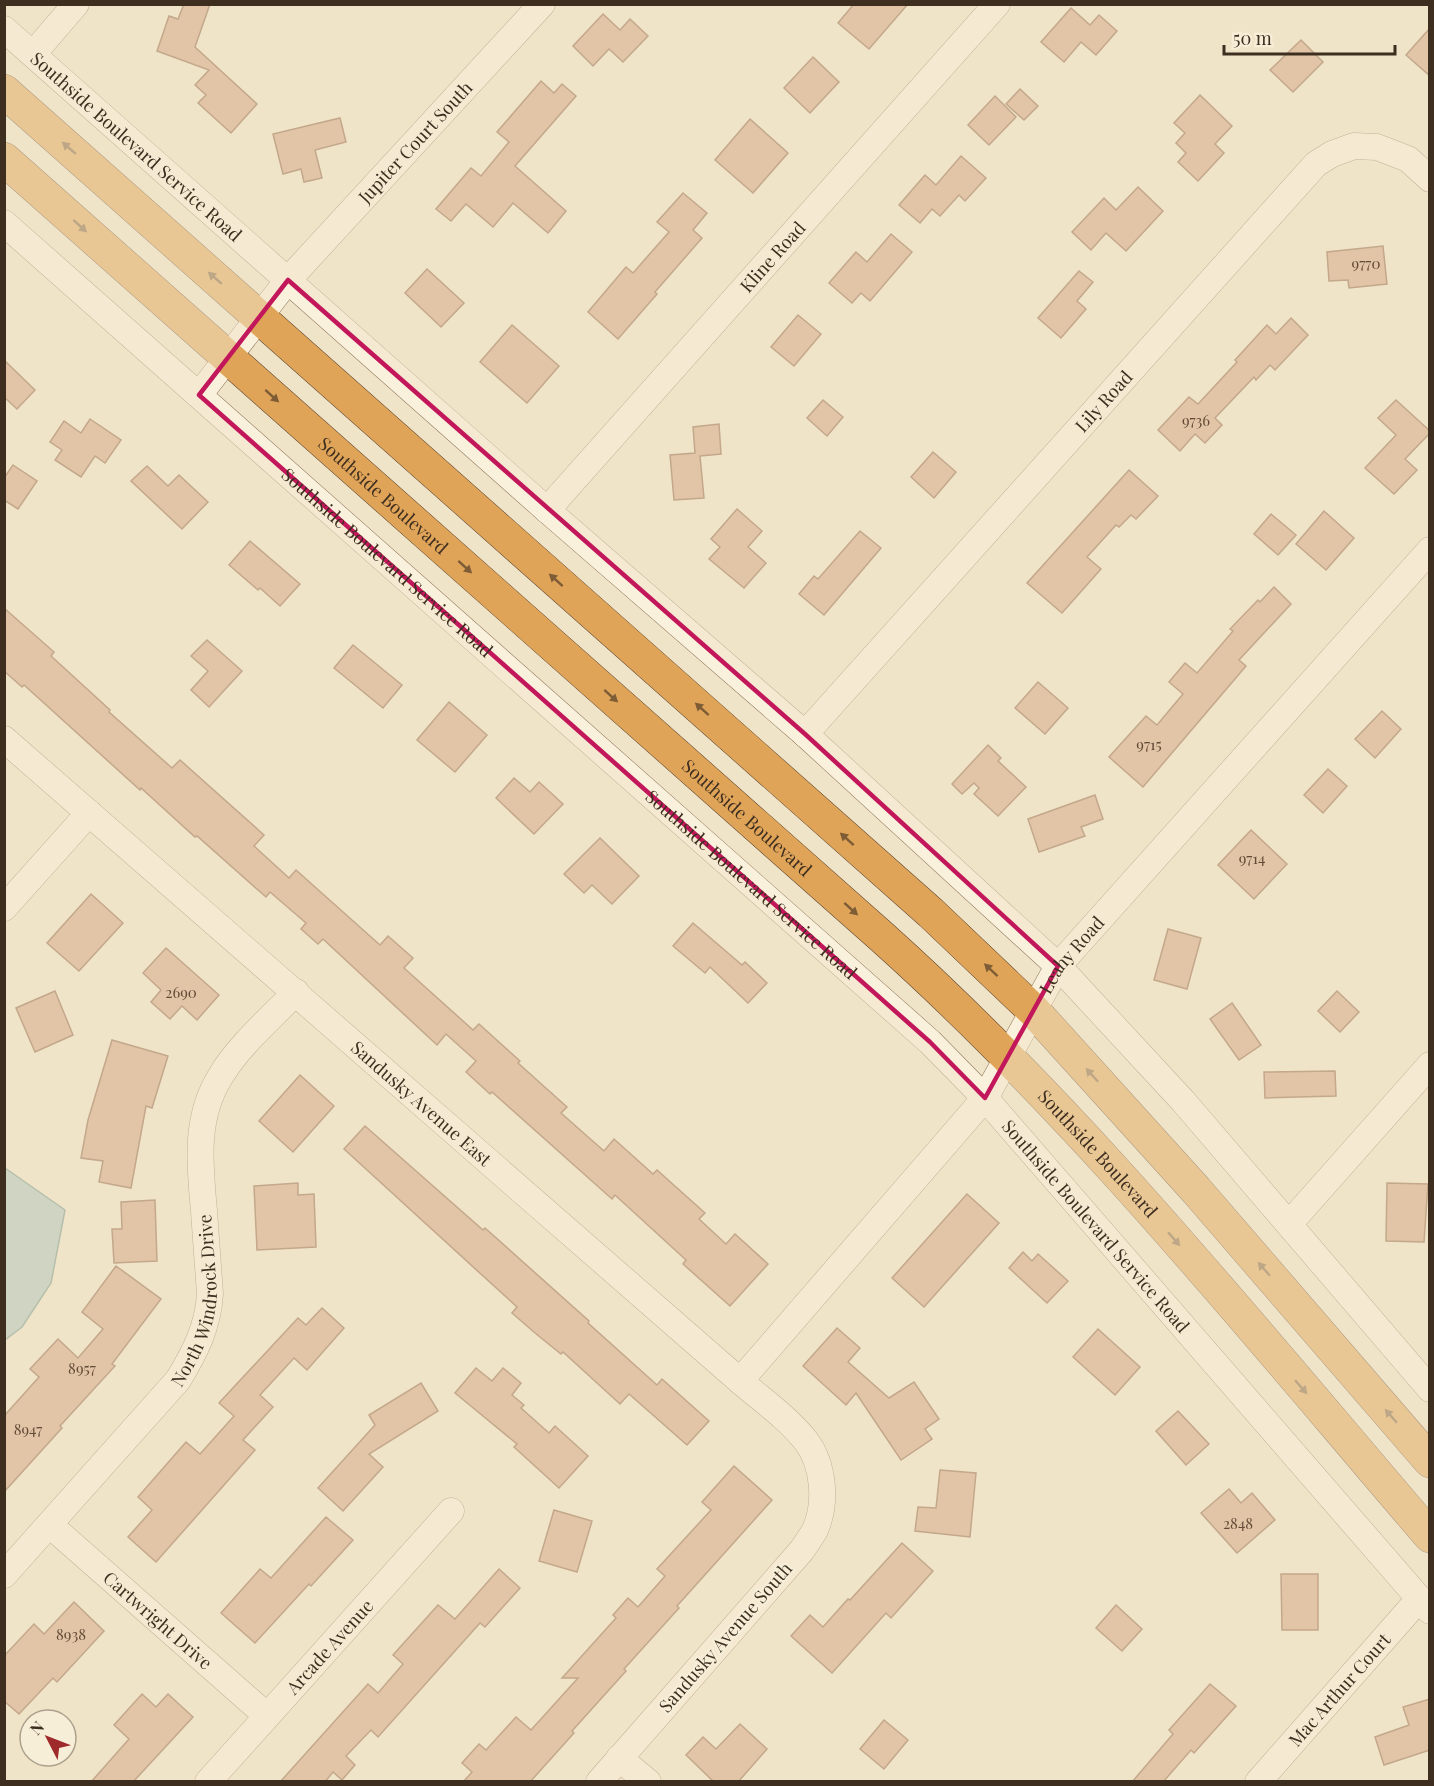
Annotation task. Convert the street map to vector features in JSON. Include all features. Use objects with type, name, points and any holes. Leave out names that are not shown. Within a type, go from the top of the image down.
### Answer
[{"type":"highway","points":[[4,91],[922,905],[1034,1011],[1196,1190],[1430,1461]]},
{"type":"highway","name":"Southside Boulevard","points":[[4,159],[882,937],[1008,1056],[1098,1152],[1430,1536]]},
{"type":"street","points":[[33,54],[76,4]]},
{"type":"street","name":"Jupiter Court South","points":[[199,395],[288,280],[542,4]]},
{"type":"street","name":"Kline Road","points":[[547,510],[997,4]]},
{"type":"street","name":"Southside Boulevard Service Road","points":[[4,29],[547,510],[805,734],[1058,966],[1183,1101],[1430,1389]]},
{"type":"street","name":"Lily Road","points":[[805,734],[1316,164],[1332,154],[1354,146],[1377,147],[1408,159],[1430,179]]},
{"type":"street","name":"Southside Boulevard Service Road","points":[[4,223],[930,1042],[985,1098],[1424,1605]]},
{"type":"street","name":"Leahy Road","points":[[740,1381],[985,1098],[1058,966],[1430,550]]},
{"type":"street","name":"Sandusky Avenue East","points":[[4,739],[798,1431],[814,1456],[821,1479]]},
{"type":"street","points":[[4,908],[89,813]]},
{"type":"street","name":"North Windrock Drive","points":[[4,1575],[178,1380],[194,1354],[201,1339],[210,1302],[200,1162],[201,1131],[208,1102],[219,1078],[236,1054],[296,992]]},
{"type":"street","points":[[1289,1224],[1430,1065]]},
{"type":"street","name":"Sandusky Avenue South","points":[[599,1782],[802,1550],[814,1531],[820,1512],[821,1479]]},
{"type":"street","name":"Arcade Avenue","points":[[208,1782],[266,1714],[451,1511]]},
{"type":"street","name":"Cartwright Drive","points":[[50,1525],[266,1714]]},
{"type":"street","name":"Mac Arthur Court","points":[[1258,1782],[1424,1605]]},
{"type":"street","points":[[619,1758],[648,1782]]},
{"type":"highlighted area","points":[[288,280],[805,734],[1058,966],[985,1098],[930,1042],[199,395]]},
{"type":"water","points":[[5,1168],[65,1210],[51,1283],[22,1327],[5,1340]]},
{"type":"building","points":[[184,4],[210,4],[195,47],[257,104],[231,133],[198,103],[206,95],[195,85],[209,70],[157,51],[169,16],[178,19]]},
{"type":"building","points":[[854,4],[908,4],[869,49],[838,23]]},
{"type":"building","points":[[1071,8],[1090,25],[1099,15],[1117,31],[1096,55],[1081,42],[1064,62],[1041,42]]},
{"type":"building","points":[[603,14],[620,30],[630,19],[648,36],[623,62],[609,49],[593,66],[573,46]]},
{"type":"building","points":[[1430,28],[1430,76],[1406,55]]},
{"type":"building","points":[[1301,40],[1323,62],[1293,92],[1270,70]]},
{"type":"building","points":[[813,57],[839,82],[810,113],[784,88]]},
{"type":"building","points":[[541,81],[554,93],[562,84],[576,96],[515,166],[566,211],[548,233],[513,203],[493,227],[466,204],[451,221],[436,209],[471,168],[481,176],[509,142],[497,132]]},
{"type":"building","points":[[1020,89],[1038,106],[1024,120],[1006,104]]},
{"type":"building","points":[[1200,95],[1232,126],[1215,144],[1224,153],[1198,181],[1178,162],[1186,153],[1176,143],[1185,133],[1174,123]]},
{"type":"building","points":[[995,96],[1016,117],[989,145],[968,125]]},
{"type":"building","points":[[340,118],[346,142],[315,150],[322,178],[304,182],[301,169],[283,174],[273,134]]},
{"type":"building","points":[[750,119],[788,153],[753,193],[715,160]]},
{"type":"building","points":[[961,156],[986,178],[965,201],[959,195],[940,216],[932,209],[920,223],[899,205],[925,175],[936,185]]},
{"type":"building","points":[[1138,187],[1163,211],[1126,251],[1106,233],[1091,250],[1072,232],[1104,198],[1116,210]]},
{"type":"building","points":[[683,193],[707,213],[693,230],[702,238],[618,339],[588,312],[626,267],[633,273],[669,232],[657,222]]},
{"type":"building","points":[[891,234],[912,252],[870,301],[861,293],[852,303],[829,283],[856,252],[867,262]]},
{"type":"building","points":[[1383,246],[1387,284],[1349,288],[1348,280],[1329,281],[1327,252]]},
{"type":"building","points":[[427,269],[464,303],[441,327],[405,293]]},
{"type":"building","points":[[1079,271],[1093,282],[1077,301],[1086,309],[1061,338],[1038,318]]},
{"type":"building","points":[[798,315],[821,334],[794,366],[771,347]]},
{"type":"building","points":[[1291,318],[1308,335],[1275,370],[1270,365],[1256,380],[1254,377],[1215,418],[1222,425],[1205,443],[1195,434],[1180,451],[1158,430],[1189,397],[1198,404],[1267,325],[1276,334]]},
{"type":"building","points":[[512,325],[559,366],[527,403],[480,362]]},
{"type":"building","points":[[4,360],[35,390],[17,409],[4,397]]},
{"type":"building","points":[[823,400],[843,417],[827,436],[807,418]]},
{"type":"building","points":[[1396,400],[1430,433],[1405,459],[1417,470],[1394,494],[1365,468],[1396,435],[1378,418]]},
{"type":"building","points":[[90,419],[121,440],[105,463],[95,456],[81,477],[55,460],[62,450],[50,442],[64,421],[81,433]]},
{"type":"building","points":[[719,424],[721,454],[700,456],[704,498],[674,500],[670,455],[695,453],[693,427]]},
{"type":"building","points":[[933,452],[956,472],[934,498],[911,477]]},
{"type":"building","points":[[13,465],[37,481],[18,509],[4,500],[4,478]]},
{"type":"building","points":[[147,466],[168,486],[179,475],[208,502],[182,529],[131,481]]},
{"type":"building","points":[[1129,470],[1158,496],[1136,519],[1131,515],[1119,527],[1116,525],[1087,557],[1101,569],[1062,613],[1027,583]]},
{"type":"building","points":[[737,509],[762,531],[748,547],[766,563],[744,588],[709,559],[720,547],[711,539]]},
{"type":"building","points":[[1324,511],[1354,538],[1326,570],[1296,544]]},
{"type":"building","points":[[1271,514],[1296,535],[1278,555],[1254,534]]},
{"type":"building","points":[[860,531],[881,548],[824,615],[799,594],[814,576],[818,579]]},
{"type":"building","points":[[250,541],[300,584],[280,606],[229,565]]},
{"type":"building","points":[[1274,587],[1291,604],[1239,660],[1246,666],[1143,787],[1109,757],[1146,716],[1157,725],[1183,694],[1169,682],[1185,663],[1197,673],[1233,631],[1230,629]]},
{"type":"building","points":[[4,608],[54,652],[51,656],[110,710],[109,712],[172,768],[180,760],[264,835],[254,846],[289,878],[296,870],[380,945],[388,936],[413,958],[404,968],[473,1030],[479,1024],[520,1061],[518,1063],[567,1107],[561,1113],[604,1151],[614,1139],[653,1174],[657,1170],[705,1213],[699,1219],[726,1244],[735,1234],[768,1264],[730,1306],[683,1264],[686,1260],[615,1195],[612,1199],[492,1092],[490,1094],[466,1072],[476,1061],[446,1034],[437,1045],[323,939],[318,944],[301,929],[306,923],[270,892],[266,897],[141,788],[140,790],[24,685],[22,687],[4,671]]},
{"type":"building","points":[[207,640],[242,671],[209,707],[191,690],[208,671],[191,656]]},
{"type":"building","points":[[353,645],[402,685],[383,708],[334,668]]},
{"type":"building","points":[[1038,682],[1068,708],[1045,734],[1015,708]]},
{"type":"building","points":[[449,702],[487,735],[455,772],[417,740]]},
{"type":"building","points":[[1382,711],[1401,729],[1375,758],[1355,739]]},
{"type":"building","points":[[988,745],[1001,758],[998,761],[1026,787],[998,816],[974,794],[979,788],[974,783],[962,794],[952,784]]},
{"type":"building","points":[[1328,769],[1347,786],[1323,813],[1304,795]]},
{"type":"building","points":[[514,778],[530,792],[539,782],[563,804],[534,834],[496,798]]},
{"type":"building","points":[[1095,795],[1103,819],[1081,827],[1085,836],[1039,852],[1028,819]]},
{"type":"building","points":[[1251,830],[1287,864],[1254,899],[1218,865]]},
{"type":"building","points":[[600,838],[639,876],[612,904],[592,885],[584,893],[564,874]]},
{"type":"building","points":[[91,894],[123,923],[79,971],[47,943]]},
{"type":"building","points":[[693,923],[742,965],[745,962],[767,983],[748,1003],[710,967],[705,973],[673,946]]},
{"type":"building","points":[[1168,929],[1201,938],[1187,989],[1154,980]]},
{"type":"building","points":[[166,948],[219,995],[197,1020],[182,1006],[170,1019],[151,1002],[161,990],[143,973]]},
{"type":"building","points":[[55,991],[73,1035],[35,1052],[16,1008]]},
{"type":"building","points":[[1337,991],[1359,1012],[1340,1032],[1318,1011]]},
{"type":"building","points":[[1232,1003],[1261,1045],[1239,1060],[1210,1019]]},
{"type":"building","points":[[112,1040],[168,1056],[152,1108],[146,1106],[131,1188],[99,1182],[103,1161],[81,1158],[88,1120]]},
{"type":"building","points":[[1335,1071],[1336,1096],[1265,1098],[1264,1072]]},
{"type":"building","points":[[300,1075],[334,1106],[293,1152],[259,1121]]},
{"type":"building","points":[[365,1126],[483,1230],[485,1228],[657,1385],[662,1379],[709,1421],[687,1445],[629,1394],[620,1404],[563,1352],[561,1354],[535,1333],[512,1313],[517,1307],[344,1149]]},
{"type":"building","points":[[298,1183],[298,1195],[314,1194],[316,1247],[257,1250],[254,1186]]},
{"type":"building","points":[[1387,1183],[1428,1184],[1424,1242],[1386,1241]]},
{"type":"building","points":[[967,1194],[999,1223],[924,1307],[892,1278]]},
{"type":"building","points":[[155,1200],[157,1261],[114,1263],[112,1229],[122,1229],[121,1202]]},
{"type":"building","points":[[1023,1252],[1032,1261],[1038,1254],[1068,1281],[1047,1303],[1009,1268]]},
{"type":"building","points":[[116,1266],[161,1299],[112,1364],[115,1366],[4,1492],[4,1416],[39,1377],[30,1369],[58,1339],[78,1358],[103,1329],[82,1312]]},
{"type":"building","points":[[322,1308],[344,1328],[307,1370],[294,1358],[260,1395],[273,1407],[243,1440],[255,1450],[156,1562],[128,1537],[152,1510],[138,1497],[186,1442],[200,1454],[234,1416],[219,1403],[298,1318],[306,1325]]},
{"type":"building","points":[[837,1328],[860,1348],[848,1362],[889,1398],[914,1382],[939,1419],[925,1429],[932,1439],[901,1460],[856,1393],[846,1405],[803,1366]]},
{"type":"building","points":[[1098,1329],[1140,1367],[1115,1395],[1073,1357]]},
{"type":"building","points":[[476,1368],[492,1381],[503,1368],[521,1383],[512,1395],[524,1405],[521,1408],[549,1433],[555,1426],[588,1456],[559,1488],[514,1447],[517,1444],[455,1393]]},
{"type":"building","points":[[421,1383],[438,1411],[369,1454],[383,1467],[343,1511],[318,1488],[375,1425],[369,1415]]},
{"type":"building","points":[[1178,1411],[1209,1444],[1186,1465],[1156,1431]]},
{"type":"building","points":[[734,1466],[772,1500],[677,1606],[679,1608],[572,1731],[574,1733],[530,1782],[463,1782],[472,1772],[462,1763],[479,1744],[486,1750],[516,1717],[531,1730],[578,1678],[562,1678],[616,1618],[613,1615],[628,1598],[638,1607],[665,1576],[657,1569],[711,1510],[702,1502]]},
{"type":"building","points":[[940,1470],[976,1473],[970,1537],[915,1531],[918,1507],[936,1508]]},
{"type":"building","points":[[1229,1489],[1241,1503],[1252,1493],[1275,1520],[1237,1553],[1201,1513]]},
{"type":"building","points":[[554,1510],[592,1521],[577,1572],[539,1561]]},
{"type":"building","points":[[326,1517],[353,1540],[255,1643],[221,1613],[260,1569],[271,1578]]},
{"type":"building","points":[[902,1543],[933,1571],[891,1618],[886,1613],[832,1673],[791,1636],[810,1615],[823,1627]]},
{"type":"building","points":[[499,1569],[520,1588],[485,1627],[480,1623],[378,1737],[371,1730],[346,1756],[355,1765],[342,1780],[333,1772],[325,1782],[280,1782],[368,1684],[378,1693],[403,1664],[393,1655],[438,1605],[455,1619]]},
{"type":"building","points":[[1281,1574],[1318,1574],[1318,1630],[1282,1630]]},
{"type":"building","points":[[74,1602],[104,1631],[57,1682],[53,1678],[25,1708],[18,1708],[18,1713],[4,1701],[4,1656],[34,1624],[44,1634]]},
{"type":"building","points":[[1116,1605],[1142,1629],[1122,1651],[1096,1628]]},
{"type":"building","points":[[1210,1684],[1236,1706],[1194,1753],[1191,1750],[1163,1782],[1132,1782],[1173,1734],[1169,1730]]},
{"type":"building","points":[[142,1694],[156,1707],[168,1694],[193,1717],[133,1782],[91,1782],[129,1739],[114,1725]]},
{"type":"building","points":[[1430,1699],[1430,1750],[1384,1765],[1375,1737],[1409,1725],[1403,1707]]},
{"type":"building","points":[[884,1720],[908,1740],[884,1769],[860,1749]]},
{"type":"building","points":[[740,1724],[767,1749],[738,1782],[714,1782],[686,1755],[703,1737],[716,1749]]}]
